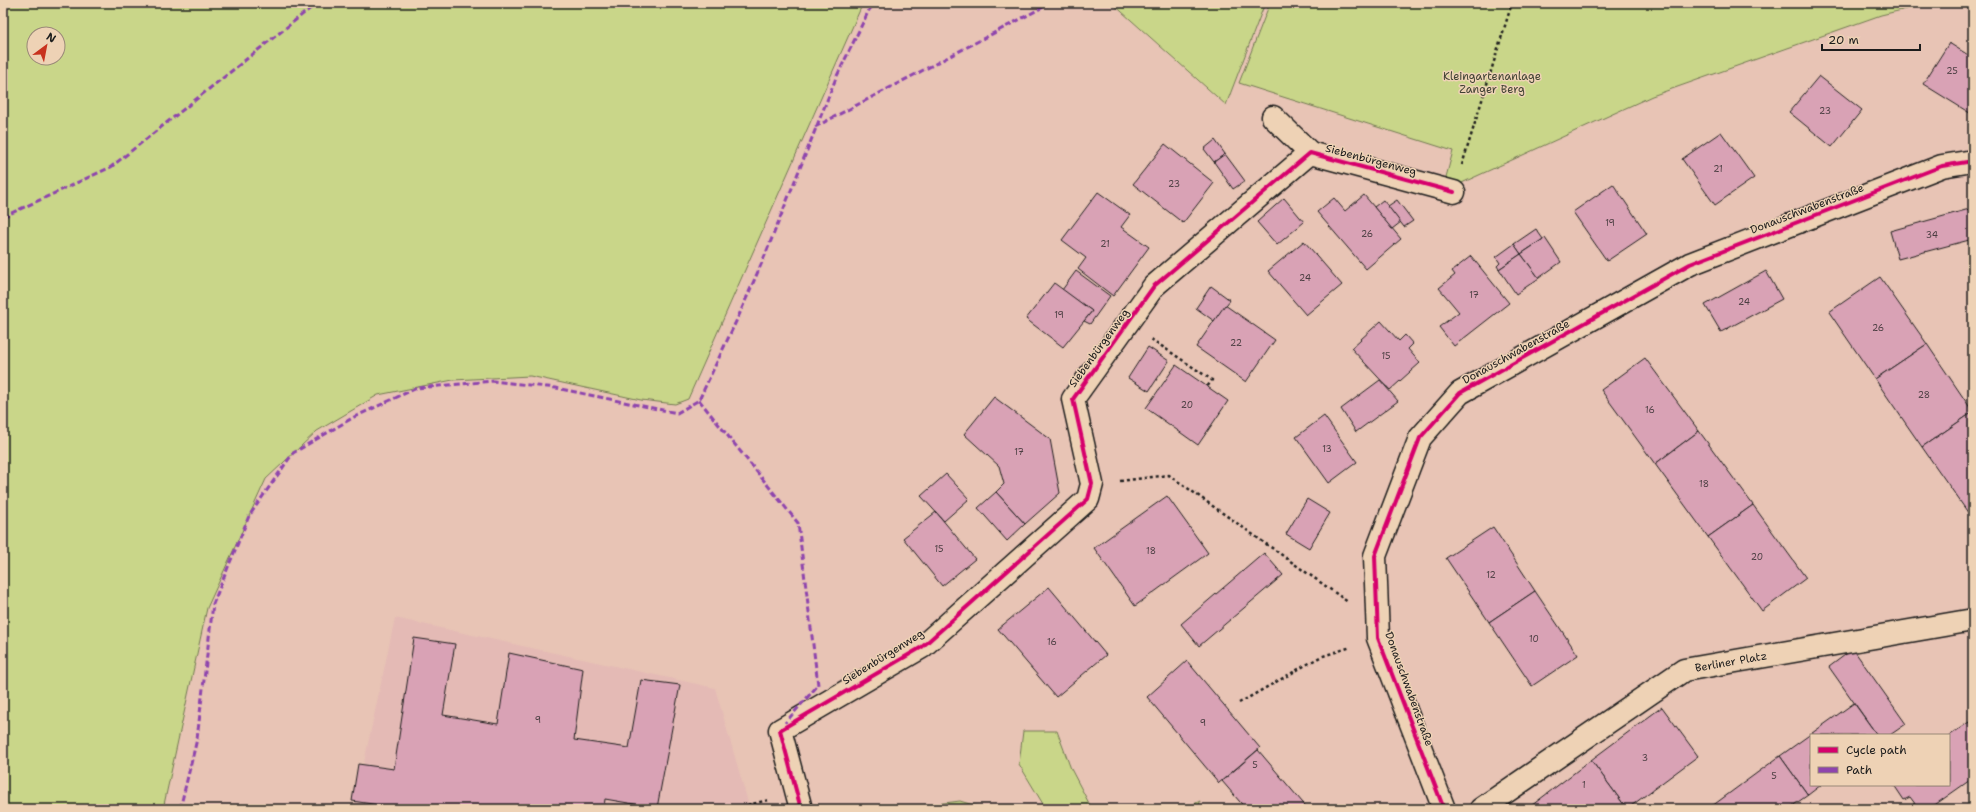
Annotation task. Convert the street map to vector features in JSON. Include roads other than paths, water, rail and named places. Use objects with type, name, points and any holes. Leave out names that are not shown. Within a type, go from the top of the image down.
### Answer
[{"type":"street","points":[[1273,117],[1310,153]]},
{"type":"street","name":"Siebenbürgenweg","points":[[798,801],[780,730],[922,647],[1088,499],[1092,484],[1073,399],[1154,286],[1310,153],[1454,192]]},
{"type":"street","name":"Donauschwabenstraße","points":[[1444,809],[1378,631],[1375,556],[1420,438],[1460,393],[1690,264],[1942,166],[1973,161]]},
{"type":"street","name":"Berliner Platz","points":[[1481,809],[1684,670],[1973,620]]},
{"type":"park label","name":"Kleingartenanlage Zanger Berg","points":[[1492,82]]}]
